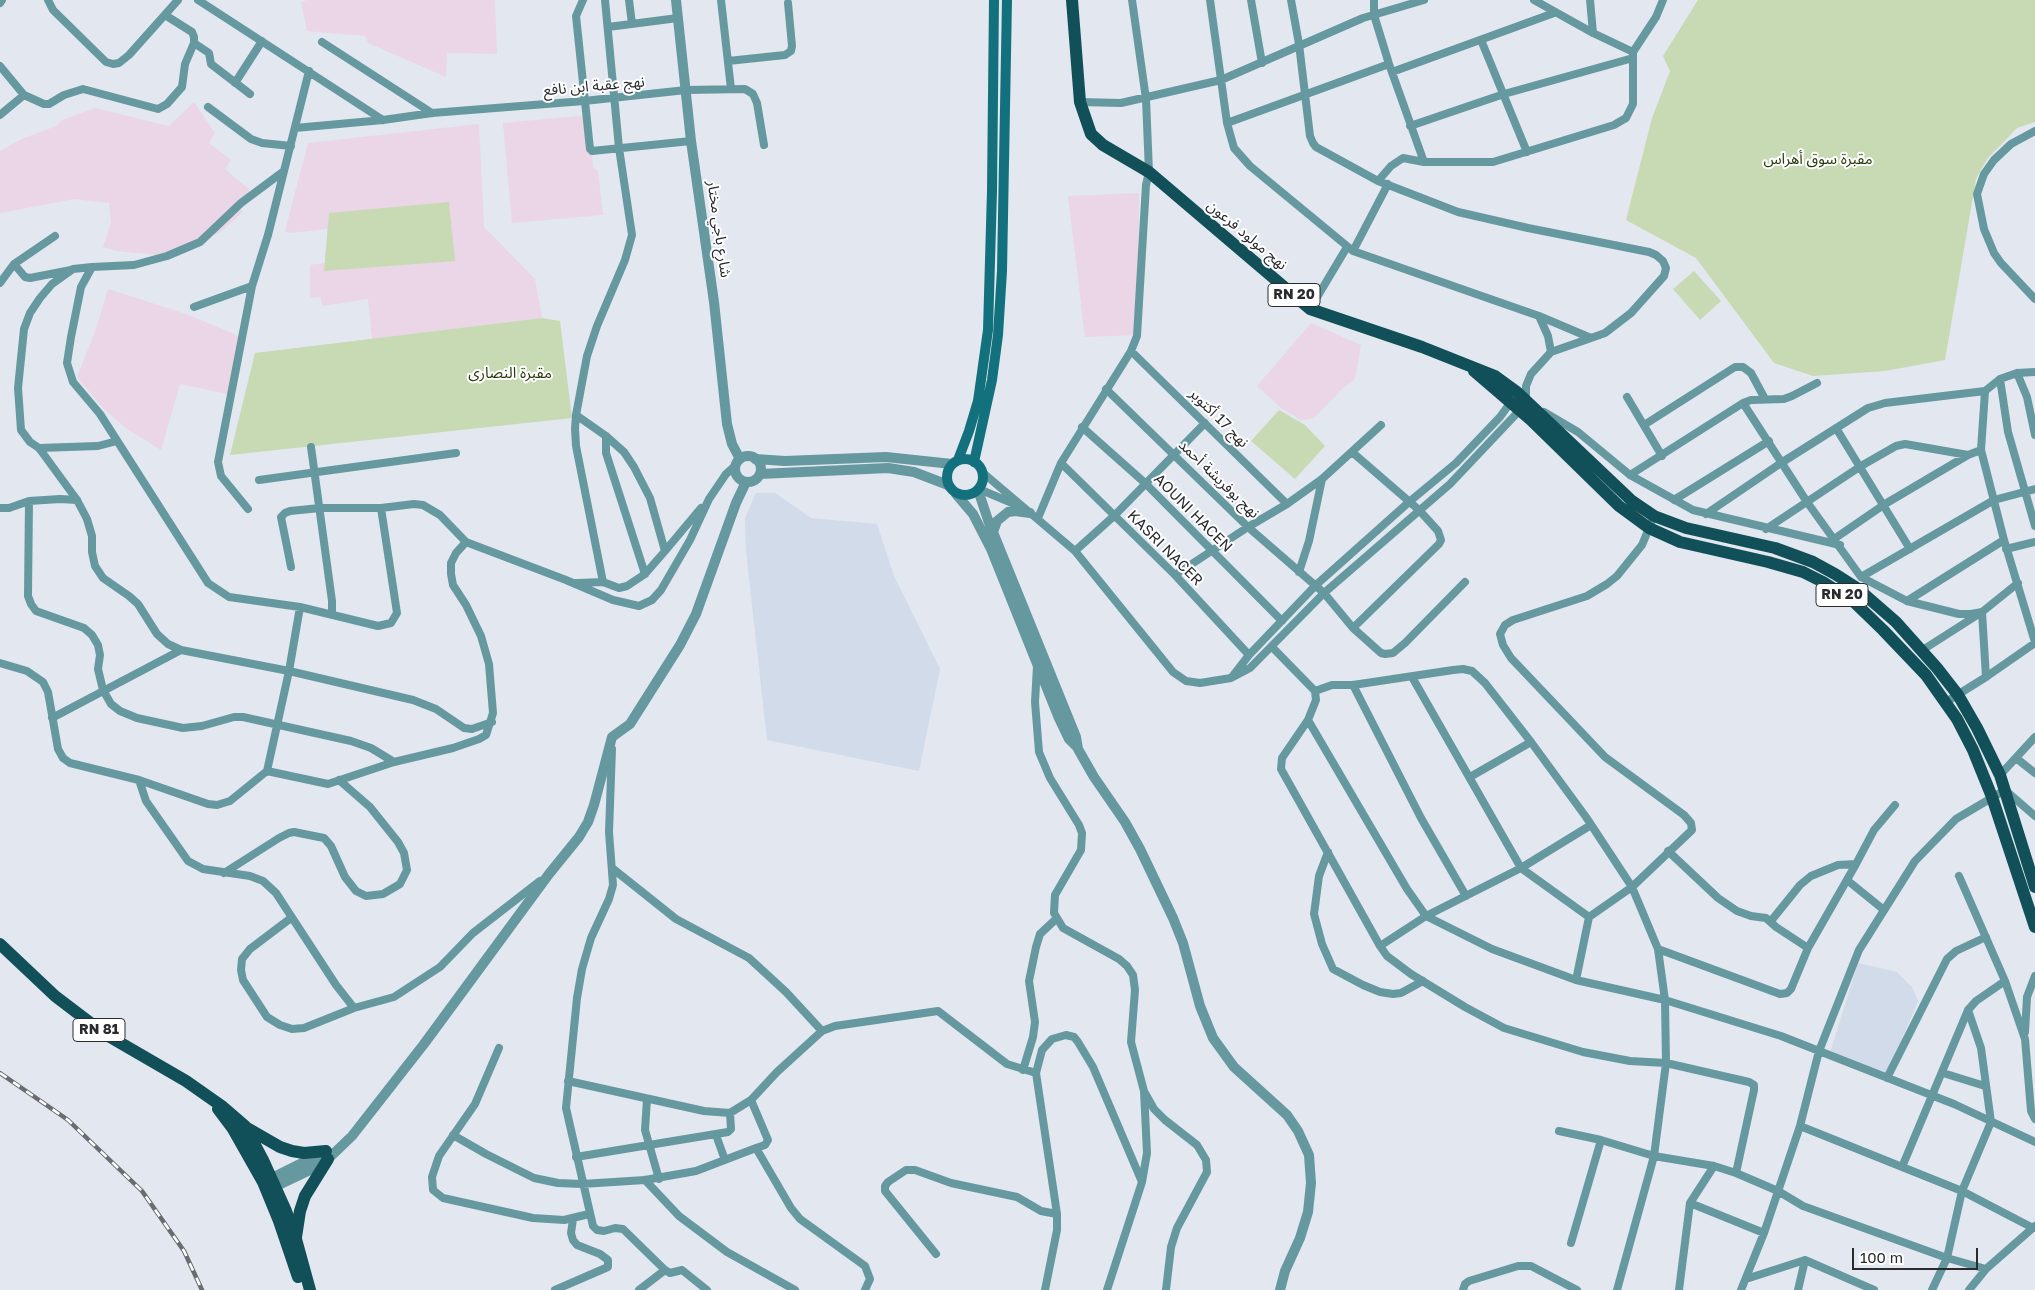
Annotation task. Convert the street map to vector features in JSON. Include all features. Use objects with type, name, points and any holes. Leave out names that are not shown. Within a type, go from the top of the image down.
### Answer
[{"type":"main road","points":[[955,462],[969,459],[982,472],[983,478],[979,489],[968,496],[956,494],[948,485],[946,475],[955,462],[969,431],[978,401],[988,330],[994,0]]},
{"type":"main road","points":[[974,462],[995,366],[999,320],[1002,263],[1007,0]]},
{"type":"main road","name":"RN 20","points":[[1072,0],[1080,102],[1088,130],[1095,138],[1149,172]]},
{"type":"main road","name":"نهج مولود فرعون","points":[[1149,172],[1310,309],[1495,376],[1522,400]]},
{"type":"main road","name":"RN 20","points":[[1522,400],[1632,501],[1651,522],[1680,542],[1786,566],[1824,582],[1852,601],[1883,630],[1926,675],[1957,719],[1973,750],[1992,797],[2035,927]]},
{"type":"main road","name":"RN 20","points":[[1651,522],[1775,548],[1806,559],[1857,588],[1896,622],[1958,695],[1977,728],[2000,775],[2035,887]]},
{"type":"main road","name":"RN 81","points":[[0,944],[42,984],[105,1034],[186,1082],[223,1107],[245,1126],[269,1184],[296,1239],[310,1290]]},
{"type":"main road","name":"RN 81","points":[[210,1099],[233,1129],[269,1184],[304,1290]]},
{"type":"main road","points":[[245,1126],[280,1147],[304,1154],[326,1155],[305,1196],[297,1225],[296,1239]]},
{"type":"street","points":[[48,0],[52,10],[106,62],[113,64],[119,63],[129,55],[178,0]]},
{"type":"street","points":[[198,0],[383,120]]},
{"type":"street","points":[[583,0],[576,16],[590,149],[592,151],[691,141]]},
{"type":"street","points":[[603,582],[576,446],[576,415],[591,342],[626,260],[632,235],[620,148],[605,0]]},
{"type":"street","points":[[629,0],[632,24]]},
{"type":"street","name":"شارع باجي مختار","points":[[676,0],[691,141],[714,302],[727,424],[738,463]]},
{"type":"street","points":[[721,0],[731,89]]},
{"type":"street","points":[[1031,513],[1082,427],[1131,351],[1137,336],[1146,185],[1149,172],[1146,99],[1132,0]]},
{"type":"street","points":[[1210,0],[1226,123],[1234,148],[1250,166],[1350,249],[1539,316],[1592,338]]},
{"type":"street","points":[[1251,0],[1262,63]]},
{"type":"street","points":[[982,472],[1075,551],[1173,672],[1186,680],[1200,683],[1231,678],[1250,668],[1324,593],[1450,484],[1522,400],[1531,374],[1551,352],[1605,334],[1631,313],[1664,276],[1666,268],[1663,261],[1649,252],[1458,212],[1378,180],[1314,146],[1310,136],[1299,44],[1291,0]]},
{"type":"street","points":[[1374,0],[1374,15],[1389,64],[1424,162]]},
{"type":"street","points":[[1080,102],[1120,103],[1146,99],[1221,80],[1262,63],[1299,44],[1374,15],[1424,0]]},
{"type":"street","points":[[1534,0],[1554,13],[1633,55]]},
{"type":"street","points":[[1590,0],[1593,33]]},
{"type":"street","points":[[1378,180],[1400,159],[1404,158],[1424,162],[1493,162],[1622,121],[1630,112],[1633,104],[1633,55],[1664,0]]},
{"type":"street","points":[[728,60],[785,55],[790,51],[792,46],[788,2]]},
{"type":"street","points":[[1392,72],[1554,13]]},
{"type":"street","points":[[0,67],[24,95],[47,104],[64,95],[83,89],[158,108],[167,104],[182,87],[185,64],[194,43],[192,32],[165,15]]},
{"type":"street","points":[[608,27],[678,18]]},
{"type":"street","points":[[1481,40],[1527,152]]},
{"type":"street","points":[[235,82],[262,42]]},
{"type":"street","points":[[322,42],[432,113]]},
{"type":"street","points":[[194,43],[209,53],[211,64],[250,94]]},
{"type":"street","points":[[1410,126],[1504,94],[1633,55]]},
{"type":"street","points":[[1226,123],[1389,64]]},
{"type":"street","points":[[248,509],[222,476],[218,462],[252,286],[268,235],[309,71]]},
{"type":"street","name":"نهج عقبة ابن نافع","points":[[295,128],[383,120],[432,113],[584,101],[686,90],[745,89],[753,94],[757,103],[764,145]]},
{"type":"street","points":[[0,115],[24,95]]},
{"type":"street","points":[[208,107],[251,139],[262,143],[291,146]]},
{"type":"street","points":[[2035,131],[2011,144],[1994,160],[1984,174],[1977,194],[1984,229],[1994,253],[2001,264],[2035,299]]},
{"type":"street","points":[[14,264],[25,277],[30,278],[72,269],[134,265],[167,256],[200,242],[241,204],[284,171]]},
{"type":"street","points":[[1310,309],[1350,249],[1388,184]]},
{"type":"street","points":[[0,283],[14,264],[55,236]]},
{"type":"street","points":[[92,267],[81,287],[67,363],[69,372],[73,382],[100,414],[118,441],[208,583],[229,597],[300,607],[378,626],[391,623],[397,613],[381,508]]},
{"type":"street","points":[[72,269],[52,284],[40,298],[30,313],[24,329],[18,388],[21,430],[30,442],[39,448],[77,500],[87,519],[92,536],[92,552],[95,566],[103,578],[138,604],[157,634],[168,644],[181,650],[290,671],[413,700],[436,709],[464,728],[472,729],[492,722]]},
{"type":"street","points":[[194,307],[252,286]]},
{"type":"street","points":[[1539,316],[1548,336],[1551,352]]},
{"type":"street","name":"نهج 17 أكتوبر","points":[[1131,351],[1287,504]]},
{"type":"street","points":[[1644,425],[1735,367],[1743,367],[1751,373],[1765,399]]},
{"type":"street","points":[[1706,514],[1781,463],[1876,404],[1985,390],[2000,379],[2017,373],[2035,372]]},
{"type":"street","points":[[2017,373],[2027,397],[2035,435]]},
{"type":"street","points":[[2000,379],[2008,432],[2035,526]]},
{"type":"street","points":[[1630,475],[1743,403],[1752,400],[1792,396],[1816,383]]},
{"type":"street","name":"نهج بوفريشة أحمد","points":[[1106,389],[1248,527],[1316,585],[1352,628],[1381,653],[1393,653],[1405,643],[1465,582]]},
{"type":"street","points":[[1946,702],[2035,643],[2006,549],[1981,450],[1985,390]]},
{"type":"street","points":[[1627,397],[1662,456]]},
{"type":"street","points":[[1522,400],[1578,432],[1630,475],[1693,510],[1766,529],[1837,542],[1885,504],[1968,455],[1981,450]]},
{"type":"street","points":[[1231,678],[1249,655],[1316,585],[1409,502],[1456,464],[1522,400]]},
{"type":"street","points":[[1743,403],[1807,502],[1861,576],[1907,601],[1959,614],[1982,612]]},
{"type":"street","points":[[576,415],[606,436],[624,452],[634,467],[650,498],[665,551]]},
{"type":"street","points":[[1075,551],[1114,516],[1205,423]]},
{"type":"street","points":[[1175,575],[1287,504],[1322,479],[1381,425]]},
{"type":"street","name":"AOUNI HACEN","points":[[1082,427],[1145,483],[1282,621]]},
{"type":"street","points":[[1836,428],[1885,504],[1910,549]]},
{"type":"street","points":[[606,436],[606,453],[645,574]]},
{"type":"street","points":[[39,448],[98,446],[118,441]]},
{"type":"street","points":[[1674,500],[1769,441]]},
{"type":"street","points":[[1766,529],[1861,466],[1901,444],[1968,455]]},
{"type":"street","points":[[311,447],[332,601],[332,615]]},
{"type":"street","points":[[1352,452],[1419,510],[1440,534],[1439,544],[1352,628]]},
{"type":"street","points":[[259,480],[456,453]]},
{"type":"street","points":[[566,580],[578,583],[603,582],[620,588],[627,586],[645,574],[709,499],[726,474],[748,456],[755,459],[785,461],[886,457],[955,462]]},
{"type":"street","points":[[755,459],[760,465],[760,474]]},
{"type":"street","points":[[738,463],[735,471],[739,478],[746,482],[754,480],[760,474],[888,468],[914,472],[948,485]]},
{"type":"street","name":"KASRI NACER","points":[[1061,463],[1175,575],[1249,655]]},
{"type":"street","points":[[1299,572],[1309,541],[1322,479]]},
{"type":"street","points":[[269,1184],[310,1170],[326,1155],[340,1147],[352,1136],[424,1044],[549,874],[579,837],[588,822],[612,737],[630,724],[680,645],[696,614],[736,504],[746,482]]},
{"type":"street","points":[[979,489],[1031,513]]},
{"type":"street","points":[[979,489],[1062,725],[1069,739],[1078,748],[1094,777],[1136,842],[1165,900],[1183,943],[1200,1006],[1213,1038],[1234,1067],[1287,1116],[1298,1131],[1308,1155],[1311,1183],[1308,1212],[1300,1238],[1285,1271],[1280,1290]]},
{"type":"street","points":[[1861,576],[1994,500],[2035,489]]},
{"type":"street","points":[[956,494],[973,514],[991,548],[1040,664],[1034,702],[1039,752],[1050,778],[1082,833],[1080,850],[1055,895],[1053,907],[1056,919],[1068,932],[1123,962],[1134,976],[1135,990],[1131,1042],[1144,1091],[1147,1153],[1142,1182],[1107,1290]]},
{"type":"street","points":[[292,567],[281,517],[290,511],[320,508],[381,508],[414,504],[423,505],[440,515],[466,542],[622,603],[640,606],[646,604],[661,590],[674,570],[709,499]]},
{"type":"street","points":[[0,508],[9,508],[29,501],[77,500]]},
{"type":"street","points":[[29,501],[28,596],[31,604],[36,611],[48,617],[84,628],[92,636],[98,645],[100,655],[98,669],[103,690],[111,704],[120,711],[136,718],[183,728],[202,726],[234,717],[243,717],[351,741],[371,748],[394,762]]},
{"type":"street","points":[[993,532],[997,521],[1008,512],[1031,513]]},
{"type":"street","points":[[1576,980],[1589,917],[1632,887],[1692,830],[1689,820],[1604,757],[1511,658],[1502,645],[1500,634],[1505,625],[1513,620],[1587,596],[1617,576],[1642,544],[1651,522]]},
{"type":"street","points":[[1907,601],[2004,540]]},
{"type":"street","points":[[267,771],[328,784],[394,762],[479,739],[486,735],[492,722],[493,702],[489,664],[481,636],[466,605],[453,586],[450,574],[451,563],[466,542]]},
{"type":"street","points":[[2006,549],[2035,542]]},
{"type":"street","points":[[1921,651],[1982,612],[2018,583]]},
{"type":"street","points":[[0,663],[27,671],[43,682],[48,692],[58,749],[63,758],[70,763],[139,780],[208,804],[217,805],[230,801],[267,771],[290,671],[300,607]]},
{"type":"street","points":[[1982,612],[1986,677]]},
{"type":"street","points":[[1272,647],[1315,691],[1316,700],[1308,720],[1282,758],[1281,766],[1387,956],[1465,1007],[1504,1028],[1583,1052],[1630,1061],[1666,1063],[1749,1082],[1754,1085],[1736,1173]]},
{"type":"street","points":[[52,718],[181,650]]},
{"type":"street","points":[[1315,691],[1332,685],[1352,685],[1453,670],[1463,669],[1472,671],[1485,683],[1531,742],[1591,825],[1632,887],[1658,949],[1665,1000],[1666,1063],[1654,1156],[1618,1290]]},
{"type":"street","points":[[1412,677],[1521,868],[1589,917]]},
{"type":"street","points":[[1352,685],[1421,818],[1466,896]]},
{"type":"street","points":[[1308,720],[1407,888],[1426,916],[1492,949],[1576,980],[1665,1000],[1781,1036],[1933,1096],[2035,1142]]},
{"type":"street","points":[[612,737],[609,832],[613,885],[610,899],[591,938],[582,969],[577,998],[566,1108],[593,1226],[598,1230],[604,1231],[623,1229],[665,1270],[670,1273],[682,1270],[707,1290]]},
{"type":"street","points":[[2000,775],[2035,737]]},
{"type":"street","points":[[1470,777],[1531,742]]},
{"type":"street","points":[[2016,758],[2035,772]]},
{"type":"street","points":[[139,780],[146,801],[188,861],[203,869],[250,876],[263,881],[276,893],[336,985],[354,1008]]},
{"type":"street","points":[[224,873],[279,838],[294,832],[324,838],[334,852],[345,877],[356,891],[366,896],[383,894],[400,884],[407,870],[404,853],[398,842],[370,808],[339,780]]},
{"type":"street","points":[[1742,1290],[1764,1233],[1800,1126],[1819,1051],[1859,950],[1915,861],[1956,818],[2005,790],[2035,816]]},
{"type":"street","points":[[1658,949],[1780,994],[1787,993],[1791,989],[1808,948],[1874,830],[1895,805]]},
{"type":"street","points":[[1380,946],[1426,916],[1521,868],[1591,825]]},
{"type":"street","points":[[1668,851],[1718,898],[1737,911],[1766,918],[1776,927],[1808,948]]},
{"type":"street","points":[[1328,852],[1319,876],[1314,914],[1322,944],[1333,969],[1363,985],[1386,993],[1401,993],[1423,981]]},
{"type":"street","points":[[1771,921],[1800,885],[1811,876],[1838,865],[1856,864]]},
{"type":"street","points":[[612,868],[676,919],[749,958],[786,992],[822,1031]]},
{"type":"street","points":[[291,918],[250,949],[242,959],[241,970],[243,980],[267,1017],[280,1025],[292,1029],[304,1028],[354,1008],[394,997],[440,967],[473,934],[549,874]]},
{"type":"street","points":[[1959,876],[2005,981],[2025,1039]]},
{"type":"street","points":[[1847,880],[1884,910]]},
{"type":"street","points":[[1023,1070],[1033,1037],[1035,1022],[1029,981],[1034,954],[1040,934],[1056,919]]},
{"type":"street","points":[[1887,1078],[1946,959],[1956,951],[1986,937]]},
{"type":"street","points":[[2035,976],[2026,998],[2025,1039],[2031,1111],[2035,1119]]},
{"type":"street","points":[[1902,1166],[1943,1073],[1968,1010],[1976,1001],[2005,981]]},
{"type":"street","points":[[1932,1290],[1947,1258],[1962,1191],[1991,1122],[1980,1048],[1968,1010]]},
{"type":"street","points":[[568,1081],[648,1099],[730,1113],[751,1100],[777,1072],[822,1031],[848,1024],[938,1011],[1007,1064],[1036,1073]]},
{"type":"street","points":[[1045,1290],[1057,1230],[1057,1214],[1036,1073],[1040,1054],[1048,1043],[1062,1035],[1074,1037],[1093,1067],[1142,1182]]},
{"type":"street","points":[[499,1048],[475,1104],[439,1156],[434,1171],[433,1190],[443,1198],[533,1218],[552,1220],[573,1219],[589,1214]]},
{"type":"street","points":[[1943,1073],[1985,1086]]},
{"type":"street","points":[[1144,1091],[1154,1109],[1197,1145],[1204,1154],[1207,1166],[1207,1172],[1199,1190],[1177,1228],[1171,1246],[1166,1290]]},
{"type":"street","points":[[648,1099],[645,1130],[659,1178]]},
{"type":"street","points":[[453,1135],[534,1178],[558,1183],[582,1184],[645,1180],[696,1171],[765,1145],[768,1138],[751,1100]]},
{"type":"street","points":[[576,1157],[728,1132],[731,1129],[730,1113]]},
{"type":"street","points":[[1800,1126],[1962,1191],[2034,1227],[1986,1269],[1969,1290]]},
{"type":"street","points":[[1559,1131],[1601,1140],[1654,1156],[1714,1166],[1736,1173],[1778,1191],[1804,1206],[1947,1258],[1986,1269]]},
{"type":"street","points":[[716,1135],[725,1160]]},
{"type":"street","points":[[1571,1243],[1601,1140]]},
{"type":"street","points":[[756,1148],[782,1196],[800,1219],[864,1266],[870,1279],[865,1290]]},
{"type":"street","points":[[1680,1290],[1690,1203],[1714,1166]]},
{"type":"street","points":[[936,1254],[884,1191],[888,1182],[906,1170],[915,1170],[951,1183],[1017,1197],[1041,1211],[1057,1214]]},
{"type":"street","points":[[645,1180],[679,1216],[727,1252],[795,1290]]},
{"type":"street","points":[[1690,1203],[1764,1233]]},
{"type":"street","points":[[555,1290],[608,1267],[608,1260],[573,1240],[571,1233],[573,1219]]},
{"type":"street","points":[[1746,1279],[1805,1260],[1864,1288],[1874,1290]]},
{"type":"street","points":[[1798,1290],[1805,1260]]},
{"type":"street","points":[[1463,1290],[1465,1284],[1469,1281],[1518,1266],[1531,1266],[1577,1290]]},
{"type":"street","points":[[639,1290],[665,1270]]},
{"type":"shaded area","points":[[307,0],[495,0],[497,54],[447,53],[446,77],[368,43],[365,36],[307,31],[301,2]]},
{"type":"shaded area","points":[[194,102],[215,133],[209,143],[231,160],[225,169],[250,190],[237,207],[243,212],[221,232],[169,256],[117,251],[103,247],[111,223],[109,203],[74,199],[0,213],[0,151],[22,139],[56,126],[62,120],[95,108],[169,126]]},
{"type":"shaded area","points":[[588,115],[593,168],[598,171],[603,215],[512,223],[503,123]]},
{"type":"shaded area","points":[[479,124],[484,227],[535,279],[542,318],[372,339],[368,299],[322,306],[321,297],[310,298],[310,265],[325,263],[328,229],[290,233],[285,231],[308,143]]},
{"type":"shaded area","points":[[1139,193],[1138,335],[1085,337],[1068,196]]},
{"type":"shaded area","points":[[108,289],[186,314],[246,339],[232,395],[180,384],[161,450],[127,429],[103,408],[77,377],[96,329]]},
{"type":"shaded area","points":[[1311,323],[1361,345],[1355,379],[1343,388],[1314,418],[1301,420],[1281,408],[1257,386]]},
{"type":"shaded area","points":[[756,493],[775,493],[811,518],[877,524],[894,576],[940,669],[919,771],[767,740],[746,551],[745,518]]},
{"type":"shaded area","points":[[1858,963],[1897,972],[1912,987],[1918,1001],[1885,1079],[1829,1056]]},
{"type":"green space","name":"مقبرة سوق أهراس","points":[[1698,0],[2035,0],[2035,122],[2017,128],[1987,159],[1976,179],[1945,360],[1885,371],[1813,376],[1774,363],[1696,258],[1626,220],[1652,118],[1670,71],[1663,56]]},
{"type":"green space","points":[[449,202],[455,261],[324,271],[329,213]]},
{"type":"green space","points":[[1694,271],[1721,301],[1700,320],[1673,289]]},
{"type":"green space","name":"مقبرة النصارى","points":[[542,318],[560,321],[572,418],[230,455],[255,353]]},
{"type":"green space","points":[[1279,410],[1305,425],[1325,446],[1295,479],[1251,441]]},
{"type":"railway","points":[[0,1073],[68,1120],[142,1191],[184,1251],[202,1290]]}]
